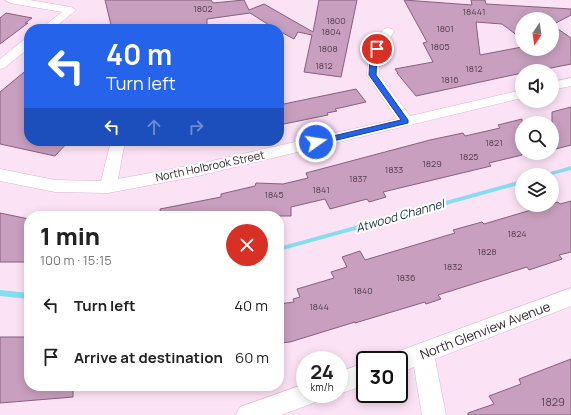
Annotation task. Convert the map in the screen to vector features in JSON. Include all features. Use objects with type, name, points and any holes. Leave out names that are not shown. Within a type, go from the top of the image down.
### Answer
[{"type":"street","points":[[10,0],[71,10],[53,24]]},
{"type":"street","points":[[388,31],[374,57],[373,75],[406,122]]},
{"type":"street","points":[[0,65],[24,46]]},
{"type":"street","points":[[559,85],[571,82]]},
{"type":"street","name":"North Holbrook Street","points":[[0,176],[55,186],[108,187],[198,170],[515,96]]},
{"type":"street","points":[[108,187],[117,146]]},
{"type":"street","name":"North Glenview Avenue","points":[[408,359],[571,297]]},
{"type":"street","points":[[423,354],[434,415]]},
{"type":"street","points":[[248,415],[296,398]]},
{"type":"building","points":[[105,0],[211,0],[213,3],[244,0],[249,10],[264,4],[313,32],[319,0],[357,0],[341,77],[304,72],[312,35],[298,32],[294,39],[284,34],[284,24],[268,24],[250,13],[207,19],[207,24],[111,24]]},
{"type":"building","points":[[404,0],[472,5],[471,0],[485,0],[486,4],[571,9],[571,15],[559,21],[559,12],[515,12],[515,34],[502,24],[476,22],[480,55],[515,48],[515,56],[559,56],[559,30],[571,38],[571,64],[559,66],[559,64],[515,64],[515,75],[416,96],[395,69],[433,62],[423,43],[427,42]]},
{"type":"building","points":[[6,13],[32,18],[25,23],[28,23],[24,24],[24,26],[0,44],[0,18]]},
{"type":"building","points":[[24,72],[24,146],[64,146],[55,156],[0,144],[0,92]]},
{"type":"building","points":[[356,89],[366,102],[335,109],[337,111],[327,113],[328,115],[284,124],[284,104]]},
{"type":"building","points":[[571,107],[571,145],[559,148],[559,116],[552,116],[552,112]]},
{"type":"building","points":[[515,121],[515,157],[489,163],[491,166],[383,192],[386,197],[369,202],[367,199],[330,209],[325,199],[291,207],[291,216],[284,216],[284,211],[160,211],[160,209],[221,197],[221,194],[255,186],[256,183],[283,184],[308,178],[306,173],[430,140],[463,133],[465,136],[500,128],[498,125]]},
{"type":"building","points":[[571,201],[571,252],[559,255],[562,259],[529,270],[527,267],[438,295],[441,299],[426,304],[425,302],[284,343],[284,303],[294,302],[293,299],[300,297],[297,289],[334,278],[331,272],[347,267],[342,257],[360,251],[365,260],[455,233],[453,230],[482,222],[484,224],[524,212],[559,212],[559,203]]},
{"type":"building","points":[[0,213],[24,218],[24,262],[0,262]]},
{"type":"building","points":[[0,337],[24,337],[24,391],[73,391],[73,397],[0,403]]},
{"type":"building","points":[[571,359],[571,415],[468,415],[468,413],[494,404],[489,396],[521,384],[519,379]]},
{"type":"waterway","name":"Atwood Channel","points":[[559,171],[571,168]]},
{"type":"waterway","name":"Atwood Channel","points":[[284,248],[515,184]]},
{"type":"waterway","name":"Atwood Channel","points":[[0,293],[24,295]]},
{"type":"route","points":[[316,142],[406,122],[373,75],[374,57],[377,49]]}]
